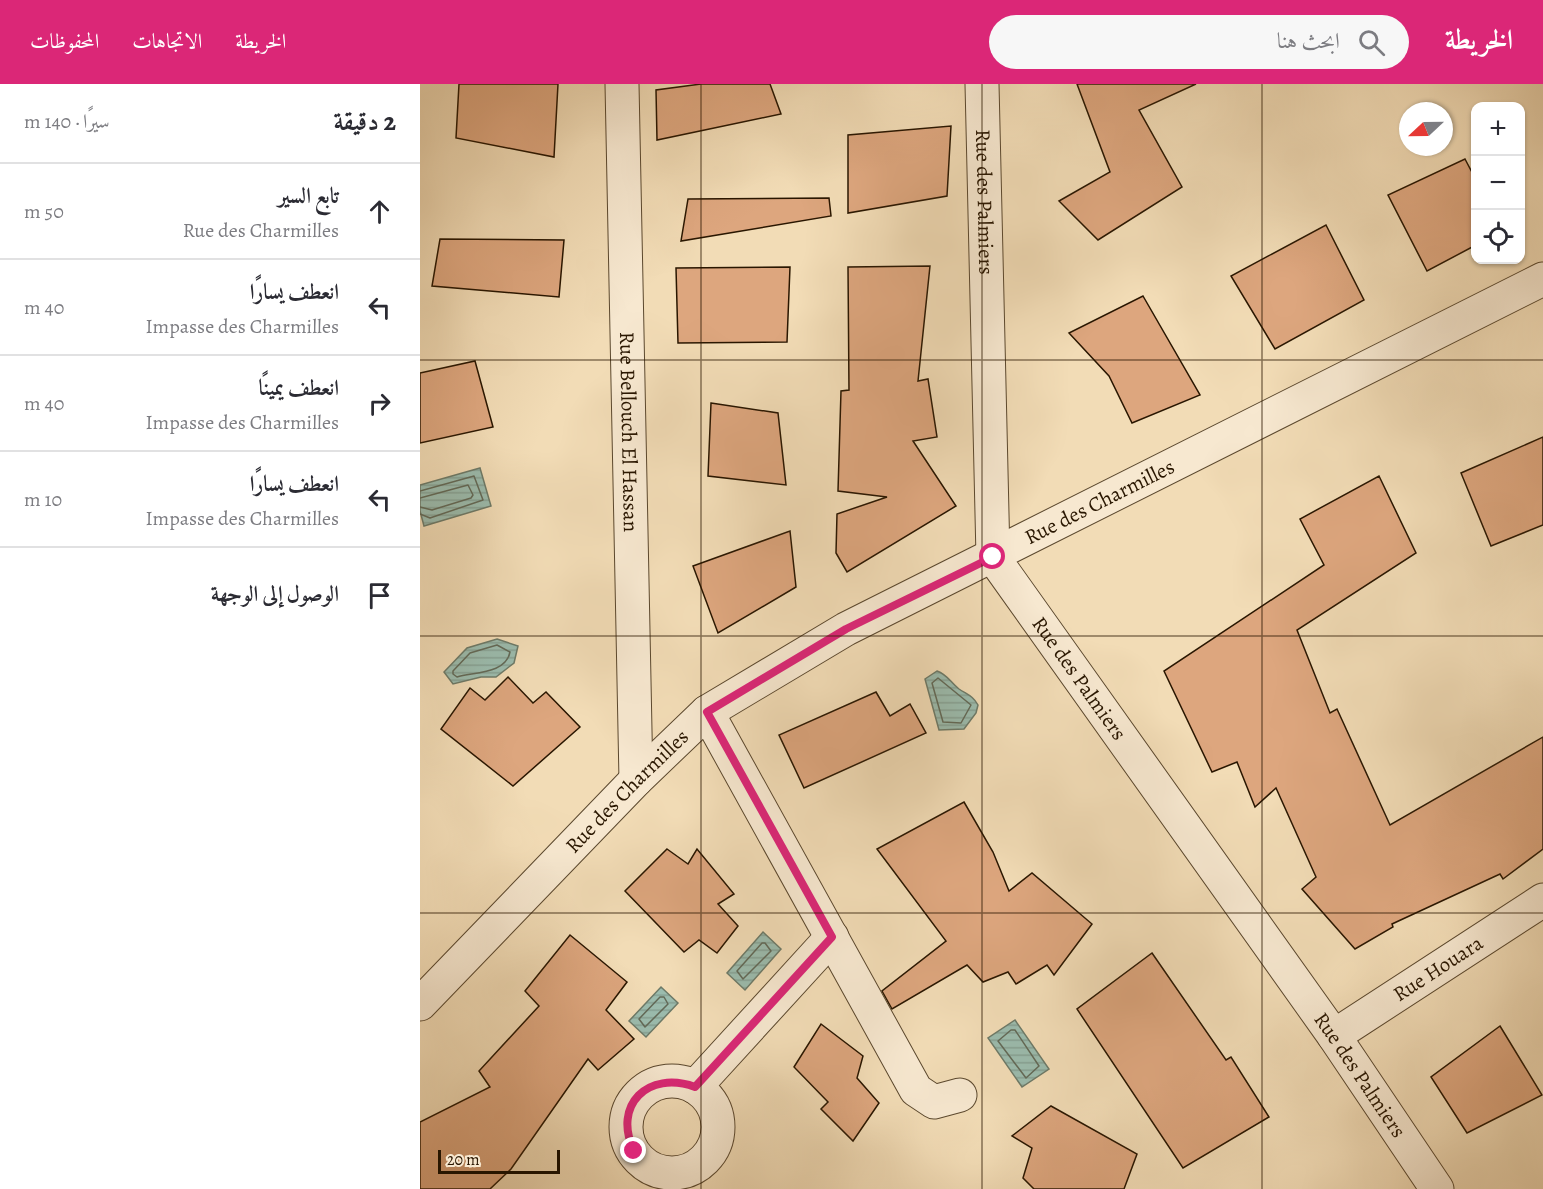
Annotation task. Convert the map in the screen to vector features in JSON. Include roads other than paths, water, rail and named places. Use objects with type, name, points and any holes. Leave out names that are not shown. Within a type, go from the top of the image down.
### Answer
[{"type":"street","name":"Rue Bellouch El Hassan","points":[[622,84],[636,780]]},
{"type":"street","name":"Rue des Palmiers","points":[[982,84],[993,557],[1334,1036],[1437,1189]]},
{"type":"street","name":"Rue des Charmilles","points":[[420,1004],[636,780],[707,712],[846,629],[1543,279]]},
{"type":"street","points":[[707,712],[916,1090],[934,1102],[960,1095]]},
{"type":"street","name":"Rue Houara","points":[[1334,1036],[1543,900]]},
{"type":"street","points":[[695,1087],[832,937]]},
{"type":"water","points":[[480,468],[491,506],[424,526],[420,511],[420,485]]},
{"type":"water","points":[[497,639],[518,646],[514,663],[496,677],[481,677],[453,684],[444,672],[467,648]]},
{"type":"water","points":[[937,671],[978,705],[976,713],[964,729],[939,730],[925,679]]},
{"type":"water","points":[[763,932],[781,949],[745,990],[727,973]]},
{"type":"water","points":[[661,987],[678,1003],[646,1037],[629,1021]]},
{"type":"water","points":[[1015,1020],[1049,1069],[1022,1087],[988,1038]]}]
